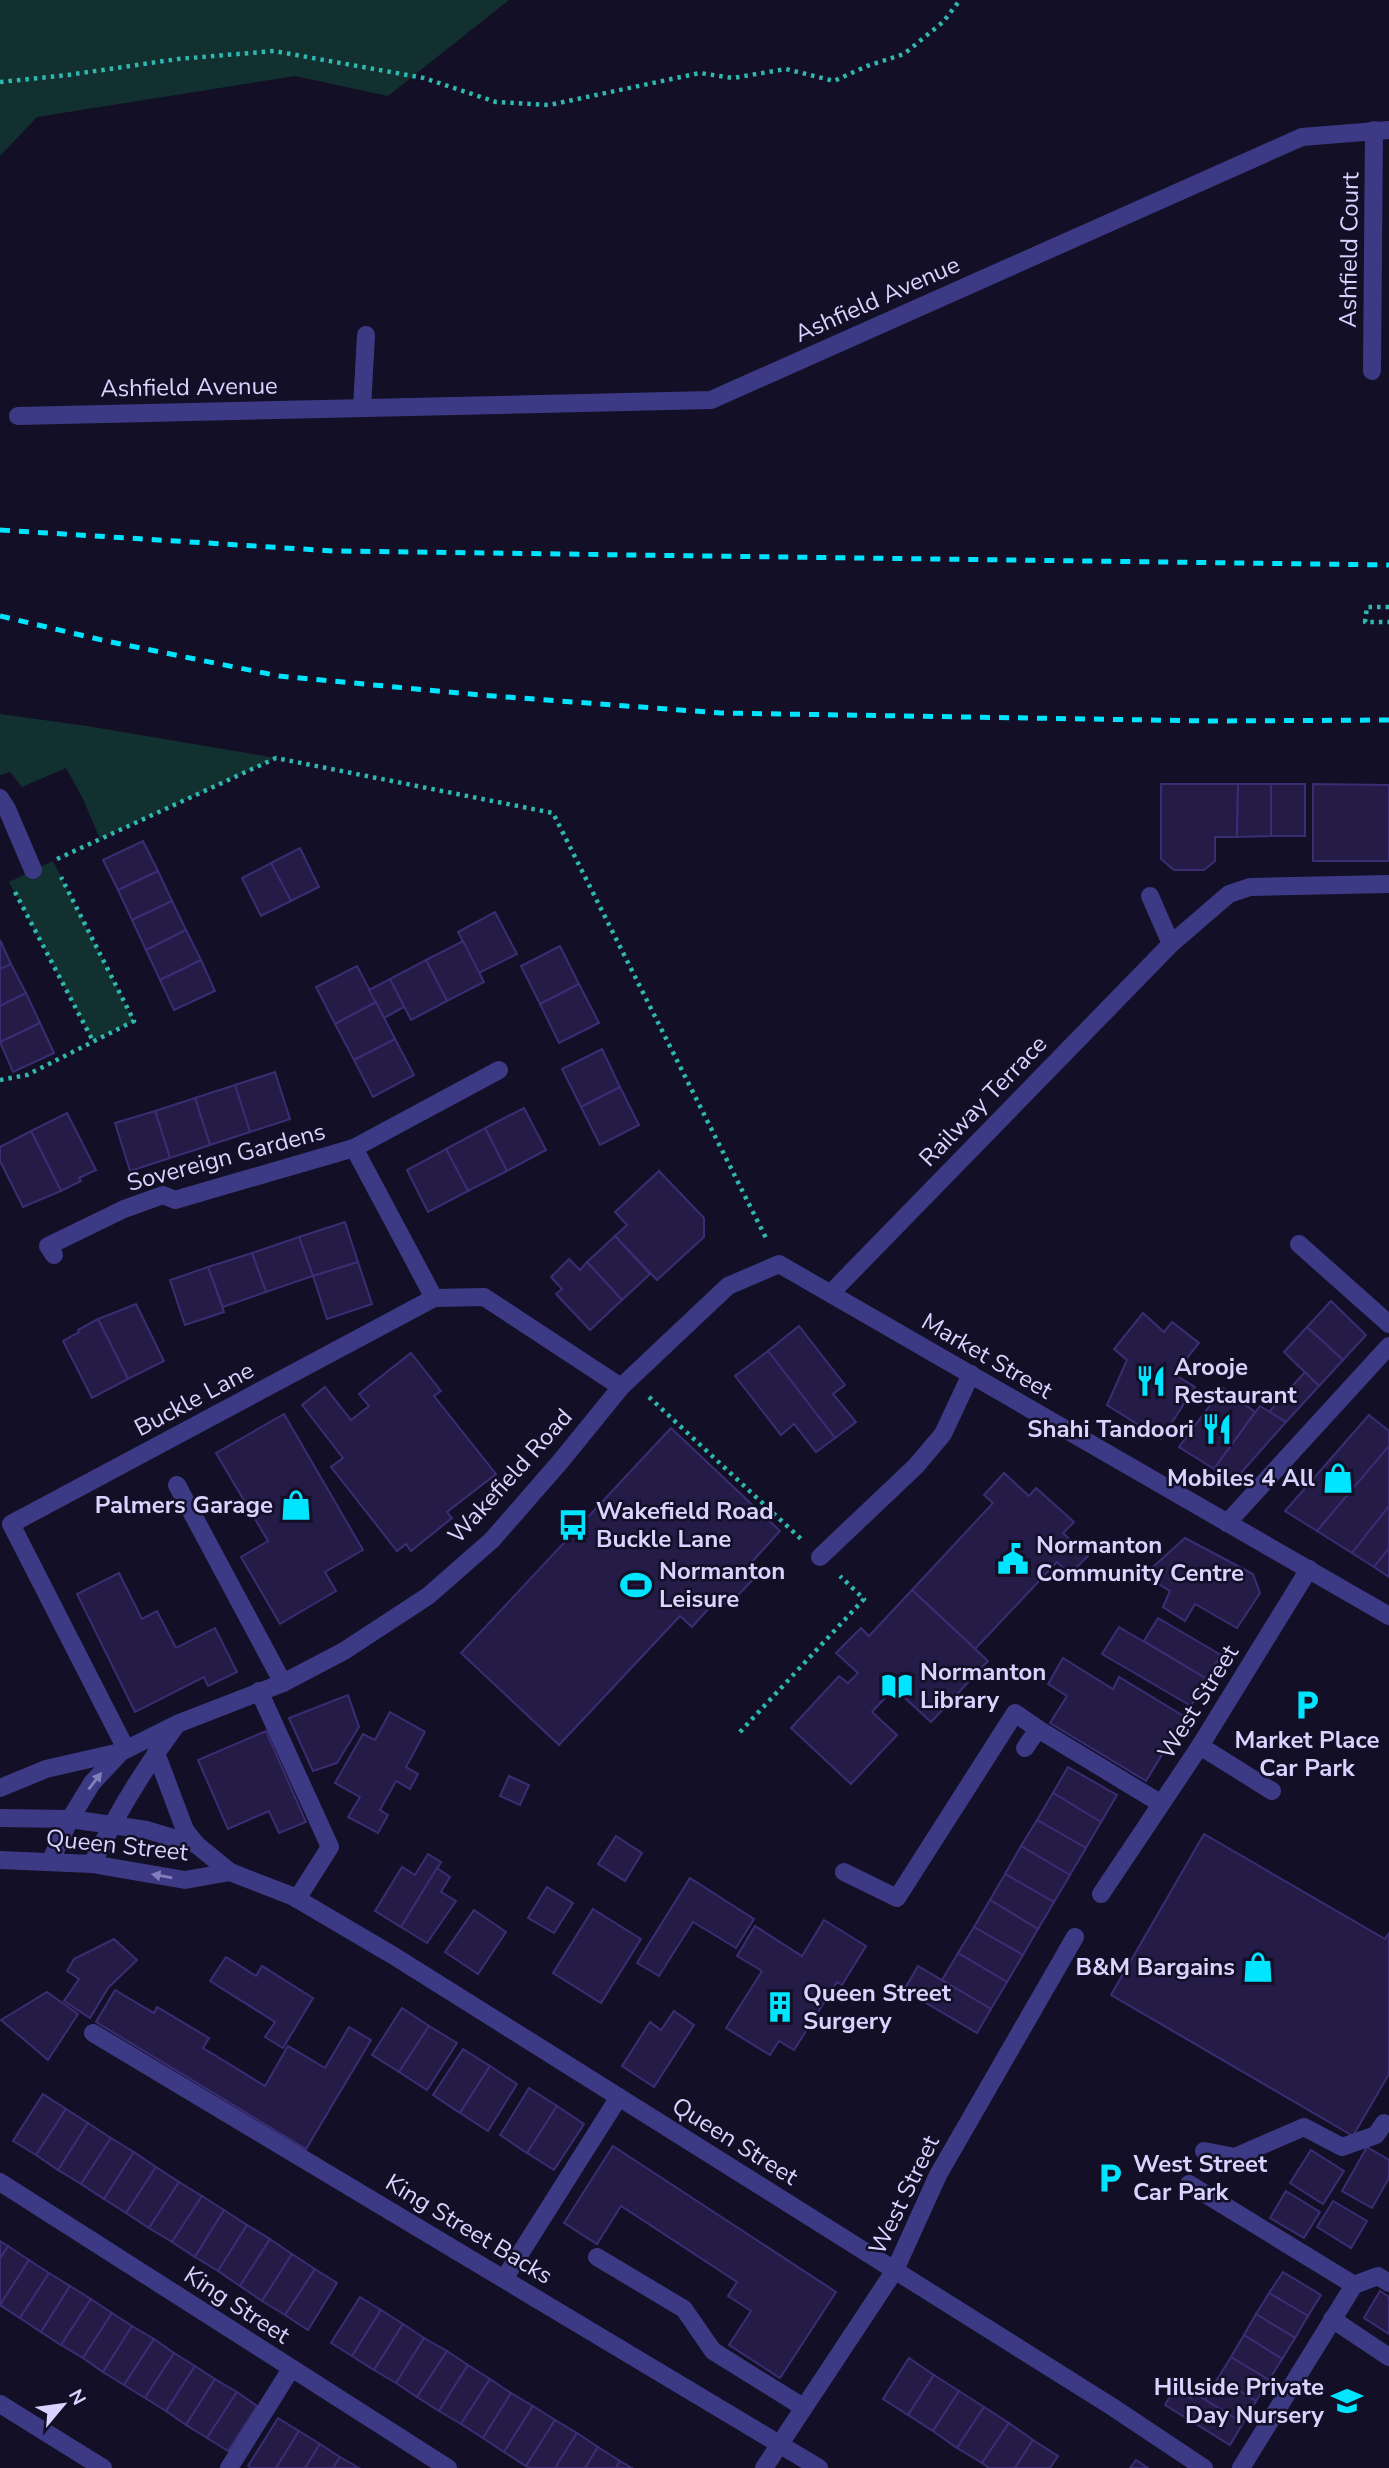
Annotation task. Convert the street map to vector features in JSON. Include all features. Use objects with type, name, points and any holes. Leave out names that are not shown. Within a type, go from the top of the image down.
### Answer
[{"type":"street","name":"Ashfield Court","points":[[1372,371],[1382,130]]},
{"type":"street","name":"Ashfield Avenue","points":[[18,416],[711,400],[1302,137],[1382,130]]},
{"type":"street","points":[[362,408],[366,335]]},
{"type":"street","points":[[0,798],[33,870]]},
{"type":"street","name":"Railway Terrace","points":[[831,1293],[1171,944],[1229,894],[1250,887],[1389,884]]},
{"type":"street","points":[[1150,897],[1171,944]]},
{"type":"street","name":"Sovereign Gardens","points":[[54,1255],[48,1246],[124,1209],[163,1195],[175,1200],[354,1148],[499,1070]]},
{"type":"street","points":[[354,1148],[434,1298]]},
{"type":"street","points":[[1299,1244],[1389,1324]]},
{"type":"street","name":"Market Street","points":[[779,1264],[1389,1616]]},
{"type":"street","name":"Wakefield Road","points":[[0,1788],[46,1769],[124,1750],[177,1724],[283,1684],[344,1651],[437,1588],[492,1540],[625,1383],[728,1286],[779,1264]]},
{"type":"street","name":"Buckle Lane","points":[[124,1750],[11,1524],[434,1298],[484,1297],[625,1383]]},
{"type":"street","points":[[1227,1523],[1389,1346]]},
{"type":"street","points":[[820,1557],[916,1466],[943,1434],[971,1374]]},
{"type":"street","points":[[177,1485],[283,1684]]},
{"type":"street","name":"West Street","points":[[1101,1894],[1160,1802],[1200,1746],[1309,1569]]},
{"type":"street","points":[[259,1691],[330,1847],[297,1899]]},
{"type":"street","points":[[844,1872],[897,1898],[1015,1713],[1160,1802]]},
{"type":"street","points":[[92,1864],[111,1825],[177,1724]]},
{"type":"street","points":[[1025,1748],[1038,1729]]},
{"type":"street","points":[[1200,1746],[1272,1791]]},
{"type":"street","name":"Wakefield Road","points":[[50,1862],[70,1819],[92,1783],[124,1750]]},
{"type":"street","points":[[156,1753],[185,1830],[197,1845]]},
{"type":"street","name":"Queen Street","points":[[0,1818],[70,1819],[147,1830],[197,1845],[230,1872],[297,1899],[619,2097],[1205,2468]]},
{"type":"street","name":"Queen Street","points":[[0,1860],[92,1864],[185,1880],[230,1872]]},
{"type":"street","name":"West Street","points":[[764,2468],[778,2443],[895,2270],[938,2175],[1075,1937]]},
{"type":"street","name":"King Street Backs","points":[[93,2033],[819,2468]]},
{"type":"street","points":[[504,2279],[619,2097]]},
{"type":"street","points":[[1204,2151],[1235,2157],[1304,2127],[1342,2147],[1376,2135],[1387,2121]]},
{"type":"street","name":"King Street","points":[[0,2182],[448,2468]]},
{"type":"street","points":[[1189,2184],[1354,2286]]},
{"type":"street","points":[[597,2257],[684,2309],[713,2351],[803,2407]]},
{"type":"street","points":[[1241,2468],[1354,2286],[1378,2276],[1389,2283]]},
{"type":"street","points":[[1335,2315],[1389,2357]]},
{"type":"street","points":[[229,2468],[291,2369]]},
{"type":"street","points":[[0,2404],[103,2468]]},
{"type":"path","points":[[0,82],[177,59],[274,51],[424,78],[496,102],[549,105],[700,73],[733,78],[786,69],[834,80],[904,54],[943,22],[960,0]]},
{"type":"path","points":[[1389,607],[1367,607],[1365,622],[1389,622]]},
{"type":"path","points":[[93,1041],[9,882],[33,870],[276,758],[553,813],[779,1264]]},
{"type":"path","points":[[0,1080],[27,1075],[134,1021],[53,861]]},
{"type":"path","points":[[625,1383],[864,1599],[740,1732]]},
{"type":"green space","points":[[0,0],[509,0],[388,96],[295,76],[37,117],[0,156]]},
{"type":"green space","points":[[0,714],[276,758],[100,839],[66,768],[22,787],[10,772],[0,775]]},
{"type":"green space","points":[[53,861],[134,1021],[93,1041],[9,882]]},
{"type":"building","points":[[1161,784],[1238,784],[1237,837],[1215,837],[1215,861],[1204,870],[1174,870],[1161,859]]},
{"type":"building","points":[[1238,784],[1271,784],[1271,836],[1237,837]]},
{"type":"building","points":[[1271,784],[1305,784],[1305,836],[1271,836]]},
{"type":"building","points":[[1313,784],[1389,785],[1389,861],[1313,861]]},
{"type":"building","points":[[143,841],[158,871],[118,890],[103,860]]},
{"type":"building","points":[[300,848],[319,887],[291,901],[271,863]]},
{"type":"building","points":[[271,863],[291,901],[261,916],[242,878]]},
{"type":"building","points":[[158,871],[172,901],[132,920],[118,890]]},
{"type":"building","points":[[172,901],[186,930],[146,950],[132,920]]},
{"type":"building","points":[[495,912],[517,954],[479,973],[458,932]]},
{"type":"building","points":[[186,930],[201,960],[160,980],[146,950]]},
{"type":"building","points":[[0,940],[11,964],[0,969]]},
{"type":"building","points":[[463,941],[484,982],[447,1001],[426,960]]},
{"type":"building","points":[[560,946],[579,984],[540,1004],[521,966]]},
{"type":"building","points":[[201,960],[215,991],[174,1010],[160,980]]},
{"type":"building","points":[[426,960],[447,1001],[411,1020],[390,979]]},
{"type":"building","points":[[11,964],[26,993],[0,1006],[0,969]]},
{"type":"building","points":[[357,966],[376,1002],[335,1024],[316,987]]},
{"type":"building","points":[[390,979],[404,1007],[384,1018],[369,990]]},
{"type":"building","points":[[579,984],[599,1023],[559,1043],[540,1004]]},
{"type":"building","points":[[26,993],[40,1023],[0,1042],[0,1006]]},
{"type":"building","points":[[376,1002],[395,1039],[354,1060],[335,1024]]},
{"type":"building","points":[[40,1023],[54,1053],[13,1072],[0,1042]]},
{"type":"building","points":[[395,1039],[414,1075],[373,1097],[354,1060]]},
{"type":"building","points":[[602,1049],[620,1087],[581,1107],[562,1069]]},
{"type":"building","points":[[275,1072],[290,1119],[250,1132],[235,1085]]},
{"type":"building","points":[[235,1085],[250,1132],[210,1145],[195,1098]]},
{"type":"building","points":[[620,1087],[639,1125],[600,1145],[581,1107]]},
{"type":"building","points":[[195,1098],[210,1145],[170,1158],[155,1111]]},
{"type":"building","points":[[524,1108],[546,1150],[507,1171],[485,1128]]},
{"type":"building","points":[[155,1111],[170,1158],[130,1171],[115,1123]]},
{"type":"building","points":[[67,1113],[96,1170],[61,1191],[31,1131]]},
{"type":"building","points":[[485,1128],[507,1171],[468,1191],[446,1149]]},
{"type":"building","points":[[31,1131],[61,1191],[23,1207],[0,1161],[0,1147]]},
{"type":"building","points":[[446,1149],[468,1191],[428,1212],[407,1170]]},
{"type":"building","points":[[659,1171],[704,1218],[704,1237],[657,1280],[615,1236],[627,1225],[615,1212]]},
{"type":"building","points":[[345,1222],[358,1262],[313,1276],[299,1237]]},
{"type":"building","points":[[615,1236],[650,1274],[622,1300],[587,1262]]},
{"type":"building","points":[[299,1237],[313,1276],[266,1292],[252,1253]]},
{"type":"building","points":[[252,1253],[266,1292],[223,1307],[208,1267]]},
{"type":"building","points":[[569,1259],[580,1270],[587,1262],[622,1300],[590,1330],[556,1294],[562,1289],[551,1277]]},
{"type":"building","points":[[358,1262],[372,1304],[327,1319],[313,1276]]},
{"type":"building","points":[[208,1267],[224,1312],[185,1325],[170,1280]]},
{"type":"building","points":[[1331,1301],[1366,1335],[1343,1360],[1307,1327]]},
{"type":"building","points":[[136,1304],[164,1361],[128,1379],[98,1319]]},
{"type":"building","name":"Arooje Restaurant","points":[[1143,1313],[1164,1332],[1172,1322],[1199,1343],[1174,1374],[1195,1387],[1161,1439],[1107,1405],[1127,1360],[1114,1349]]},
{"type":"building","points":[[98,1319],[128,1379],[92,1398],[63,1341]]},
{"type":"building","points":[[799,1326],[845,1385],[833,1394],[856,1422],[835,1438],[768,1351]]},
{"type":"building","points":[[1307,1327],[1343,1360],[1319,1386],[1284,1352]]},
{"type":"building","points":[[768,1351],[835,1438],[816,1452],[794,1424],[781,1435],[735,1376]]},
{"type":"building","points":[[411,1353],[441,1391],[434,1396],[496,1474],[447,1512],[452,1518],[411,1551],[406,1544],[397,1551],[331,1467],[343,1458],[302,1405],[325,1387],[351,1420],[369,1406],[359,1394]]},
{"type":"building","points":[[1305,1372],[1319,1386],[1286,1422],[1268,1413]]},
{"type":"building","name":"Shahi Tandoori","points":[[1223,1388],[1255,1412],[1214,1469],[1179,1447]]},
{"type":"building","points":[[1260,1406],[1286,1422],[1233,1482],[1214,1469]]},
{"type":"building","points":[[284,1414],[363,1550],[325,1572],[336,1591],[280,1624],[241,1557],[268,1541],[216,1453]]},
{"type":"building","name":"Mobiles 4 All","points":[[1369,1415],[1389,1431],[1389,1446],[1317,1531],[1285,1511]]},
{"type":"building","name":"Normanton Leisure","points":[[671,1428],[780,1531],[750,1564],[759,1573],[728,1606],[719,1597],[692,1627],[680,1616],[559,1745],[461,1653]]},
{"type":"building","points":[[1389,1446],[1389,1506],[1352,1553],[1317,1531]]},
{"type":"building","name":"Normanton Community Centre","points":[[1004,1473],[1029,1496],[1036,1488],[1074,1522],[1063,1533],[1088,1556],[1070,1574],[1057,1562],[975,1649],[912,1590],[993,1503],[984,1495]]},
{"type":"building","points":[[1389,1506],[1389,1548],[1374,1567],[1352,1553]]},
{"type":"building","points":[[1185,1538],[1253,1574],[1260,1593],[1237,1628],[1195,1604],[1185,1621],[1163,1607],[1170,1591],[1144,1575]]},
{"type":"building","points":[[1389,1548],[1389,1577],[1374,1567]]},
{"type":"building","points":[[119,1573],[142,1619],[157,1611],[176,1648],[215,1628],[237,1672],[208,1686],[204,1677],[135,1712],[77,1594]]},
{"type":"building","name":"Normanton Library","points":[[912,1590],[988,1661],[931,1722],[894,1688],[872,1712],[897,1735],[851,1784],[791,1728],[839,1676],[848,1683],[858,1673],[836,1653],[861,1628],[869,1636]]},
{"type":"building","points":[[1158,1618],[1221,1655],[1207,1679],[1144,1641]]},
{"type":"building","points":[[1119,1627],[1207,1679],[1191,1706],[1102,1654]]},
{"type":"building","points":[[1063,1658],[1113,1689],[1119,1677],[1185,1717],[1146,1781],[1050,1723],[1067,1696],[1048,1684]]},
{"type":"building","points":[[348,1695],[359,1727],[337,1763],[313,1771],[289,1718]]},
{"type":"building","points":[[390,1712],[425,1732],[406,1767],[418,1774],[410,1789],[396,1781],[380,1810],[388,1815],[378,1833],[348,1817],[360,1797],[335,1783],[363,1734],[375,1740]]},
{"type":"building","points":[[266,1731],[306,1822],[279,1833],[269,1811],[228,1829],[198,1760]]},
{"type":"building","points":[[1068,1767],[1117,1795],[1101,1822],[1053,1793]]},
{"type":"building","points":[[509,1776],[529,1785],[520,1805],[500,1796]]},
{"type":"building","points":[[1053,1793],[1101,1822],[1086,1848],[1037,1820]]},
{"type":"building","points":[[1037,1820],[1086,1848],[1070,1875],[1021,1846]]},
{"type":"building","name":"B&M Bargains","points":[[1204,1834],[1385,1939],[1389,1933],[1389,2074],[1353,2136],[1111,1995]]},
{"type":"building","points":[[616,1836],[642,1853],[625,1881],[598,1864]]},
{"type":"building","points":[[1021,1846],[1070,1875],[1054,1902],[1005,1874]]},
{"type":"building","points":[[428,1854],[441,1862],[401,1927],[375,1911],[402,1867],[415,1875]]},
{"type":"building","points":[[437,1868],[450,1877],[441,1892],[456,1901],[427,1943],[401,1927]]},
{"type":"building","points":[[1005,1874],[1054,1902],[1038,1929],[990,1900]]},
{"type":"building","points":[[690,1878],[754,1919],[736,1948],[693,1922],[659,1976],[637,1963]]},
{"type":"building","points":[[547,1887],[573,1903],[554,1933],[528,1918]]},
{"type":"building","points":[[990,1900],[1038,1929],[1023,1955],[974,1927]]},
{"type":"building","points":[[593,1909],[641,1939],[601,2003],[553,1973]]},
{"type":"building","points":[[474,1910],[506,1932],[478,1974],[445,1952]]},
{"type":"building","name":"Queen Street Surgery","points":[[824,1920],[866,1946],[842,1985],[837,1982],[794,2050],[779,2041],[770,2055],[726,2028],[762,1971],[737,1956],[755,1926],[802,1956]]},
{"type":"building","points":[[974,1927],[1023,1955],[1007,1982],[958,1953]]},
{"type":"building","points":[[114,1939],[137,1960],[108,1988],[90,2018],[64,2001],[79,1979],[67,1971],[74,1959]]},
{"type":"building","points":[[958,1953],[1007,1982],[991,2009],[942,1980]]},
{"type":"building","points":[[226,1957],[256,1976],[262,1966],[313,1998],[283,2048],[265,2037],[275,2022],[210,1981]]},
{"type":"building","points":[[918,1966],[991,2009],[977,2033],[904,1990]]},
{"type":"building","points":[[115,1990],[154,2013],[157,2007],[209,2038],[203,2048],[265,2086],[288,2046],[325,2068],[349,2027],[371,2040],[306,2149],[96,2022]]},
{"type":"building","points":[[47,1992],[78,2014],[48,2060],[1,2020]]},
{"type":"building","points":[[402,2008],[429,2026],[399,2072],[372,2055]]},
{"type":"building","points":[[674,2011],[694,2025],[654,2087],[622,2066],[650,2022],[661,2030]]},
{"type":"building","points":[[429,2026],[457,2043],[427,2090],[399,2072]]},
{"type":"building","points":[[463,2049],[490,2066],[460,2113],[433,2095]]},
{"type":"building","points":[[490,2066],[517,2084],[488,2131],[460,2113]]},
{"type":"building","points":[[529,2088],[557,2106],[527,2153],[500,2135]]},
{"type":"building","points":[[43,2094],[66,2109],[36,2155],[13,2141]]},
{"type":"building","points":[[557,2106],[584,2124],[554,2170],[527,2153]]},
{"type":"building","points":[[66,2109],[88,2123],[58,2170],[36,2155]]},
{"type":"building","points":[[88,2123],[111,2138],[81,2184],[58,2170]]},
{"type":"building","points":[[111,2138],[134,2152],[104,2199],[81,2184]]},
{"type":"building","points":[[613,2146],[836,2292],[780,2378],[729,2345],[751,2311],[728,2296],[737,2282],[621,2206],[597,2244],[564,2223]]},
{"type":"building","points":[[1367,2147],[1389,2160],[1389,2178],[1372,2208],[1342,2191]]},
{"type":"building","points":[[1311,2150],[1344,2171],[1323,2204],[1290,2183]]},
{"type":"building","points":[[134,2152],[156,2167],[126,2213],[104,2199]]},
{"type":"building","points":[[156,2167],[179,2182],[149,2228],[126,2213]]},
{"type":"building","points":[[179,2182],[202,2196],[172,2242],[149,2228]]},
{"type":"building","points":[[1286,2191],[1320,2212],[1304,2238],[1270,2218]]},
{"type":"building","points":[[202,2196],[224,2210],[195,2257],[172,2242]]},
{"type":"building","points":[[1333,2201],[1367,2221],[1351,2248],[1317,2227]]},
{"type":"building","points":[[224,2210],[247,2225],[218,2271],[195,2257]]},
{"type":"building","points":[[247,2225],[270,2239],[240,2286],[218,2271]]},
{"type":"building","points":[[270,2239],[292,2254],[262,2301],[240,2286]]},
{"type":"building","points":[[0,2241],[8,2246],[0,2259]]},
{"type":"building","points":[[8,2246],[29,2260],[0,2305],[0,2259]]},
{"type":"building","points":[[292,2254],[315,2269],[285,2315],[262,2301]]},
{"type":"building","points":[[29,2260],[49,2273],[20,2318],[0,2305]]},
{"type":"building","points":[[315,2269],[337,2283],[308,2330],[285,2315]]},
{"type":"building","points":[[1283,2272],[1321,2295],[1308,2316],[1269,2293]]},
{"type":"building","points":[[49,2273],[70,2286],[41,2332],[20,2318]]},
{"type":"building","points":[[70,2286],[91,2299],[61,2345],[41,2332]]},
{"type":"building","points":[[1380,2291],[1389,2297],[1389,2334],[1364,2318]]},
{"type":"building","points":[[1269,2293],[1308,2316],[1295,2338],[1256,2314]]},
{"type":"building","points":[[360,2297],[381,2310],[352,2356],[331,2343]]},
{"type":"building","points":[[91,2299],[112,2313],[83,2358],[61,2345]]},
{"type":"building","points":[[381,2310],[403,2324],[374,2370],[352,2356]]},
{"type":"building","points":[[112,2313],[132,2326],[103,2372],[83,2358]]},
{"type":"building","points":[[1256,2314],[1295,2338],[1282,2359],[1244,2335]]},
{"type":"building","points":[[403,2324],[424,2338],[396,2383],[374,2370]]},
{"type":"building","points":[[132,2326],[154,2339],[124,2385],[103,2372]]},
{"type":"building","points":[[1244,2335],[1282,2359],[1269,2380],[1231,2357]]},
{"type":"building","points":[[424,2338],[447,2351],[417,2397],[396,2383]]},
{"type":"building","points":[[154,2339],[174,2353],[145,2398],[124,2385]]},
{"type":"building","points":[[447,2351],[468,2365],[439,2411],[417,2397]]},
{"type":"building","points":[[174,2353],[195,2366],[166,2411],[145,2398]]},
{"type":"building","points":[[1231,2357],[1269,2380],[1256,2401],[1218,2378]]},
{"type":"building","points":[[909,2358],[934,2375],[908,2415],[883,2399]]},
{"type":"building","points":[[468,2365],[490,2379],[461,2424],[439,2411]]},
{"type":"building","points":[[195,2366],[215,2379],[186,2425],[166,2411]]},
{"type":"building","points":[[934,2375],[959,2391],[933,2431],[908,2415]]},
{"type":"building","points":[[1218,2378],[1256,2401],[1243,2423],[1205,2400]]},
{"type":"building","points":[[215,2379],[237,2392],[207,2438],[186,2425]]},
{"type":"building","points":[[490,2379],[511,2393],[483,2438],[461,2424]]},
{"type":"building","points":[[1175,2388],[1191,2398],[1194,2393],[1243,2423],[1230,2445],[1165,2405]]},
{"type":"building","points":[[959,2391],[984,2407],[957,2448],[933,2431]]},
{"type":"building","points":[[237,2392],[257,2406],[228,2451],[207,2438]]},
{"type":"building","points":[[511,2393],[533,2406],[504,2452],[483,2438]]},
{"type":"building","points":[[533,2406],[555,2420],[526,2466],[504,2452]]},
{"type":"building","points":[[984,2407],[1009,2423],[982,2463],[957,2448]]},
{"type":"building","points":[[278,2418],[299,2431],[276,2468],[251,2468],[248,2466]]},
{"type":"building","points":[[555,2420],[577,2433],[555,2468],[526,2466]]},
{"type":"building","points":[[1009,2423],[1033,2440],[1015,2468],[989,2468],[982,2463]]},
{"type":"building","points":[[299,2431],[320,2444],[305,2468],[276,2468]]},
{"type":"building","points":[[577,2433],[598,2447],[585,2468],[555,2468]]},
{"type":"building","points":[[1033,2440],[1058,2456],[1050,2468],[1015,2468]]},
{"type":"building","points":[[320,2444],[340,2457],[333,2468],[305,2468]]},
{"type":"building","points":[[598,2447],[620,2461],[616,2468],[585,2468]]},
{"type":"building","points":[[340,2457],[359,2468],[333,2468]]},
{"type":"building","points":[[1136,2460],[1148,2468],[1130,2468]]},
{"type":"building","points":[[620,2461],[632,2468],[616,2468]]},
{"type":"railway","points":[[0,530],[334,551],[1389,565]]},
{"type":"railway","points":[[0,616],[106,641],[279,676],[480,695],[721,713],[1211,721],[1389,720]]},
{"type":"place","name":"Arooje Restaurant","points":[[1151,1381]]},
{"type":"place","name":"Shahi Tandoori","points":[[1217,1429]]},
{"type":"place","name":"Mobiles 4 All","points":[[1338,1478]]},
{"type":"place","name":"Palmers Garage","points":[[296,1505]]},
{"type":"place","name":"Wakefield Road Buckle Lane","points":[[573,1525]]},
{"type":"place","name":"Normanton Community Centre","points":[[1013,1559]]},
{"type":"place","name":"Normanton Leisure","points":[[636,1585]]},
{"type":"place","name":"Normanton Library","points":[[897,1686]]},
{"type":"place","name":"Market Place Car Park","points":[[1307,1705]]},
{"type":"place","name":"B&M Bargains","points":[[1258,1967]]},
{"type":"place","name":"Queen Street Surgery","points":[[780,2007]]},
{"type":"place","name":"West Street Car Park","points":[[1110,2178]]},
{"type":"place","name":"Hillside Private Day Nursery","points":[[1347,2401]]}]
